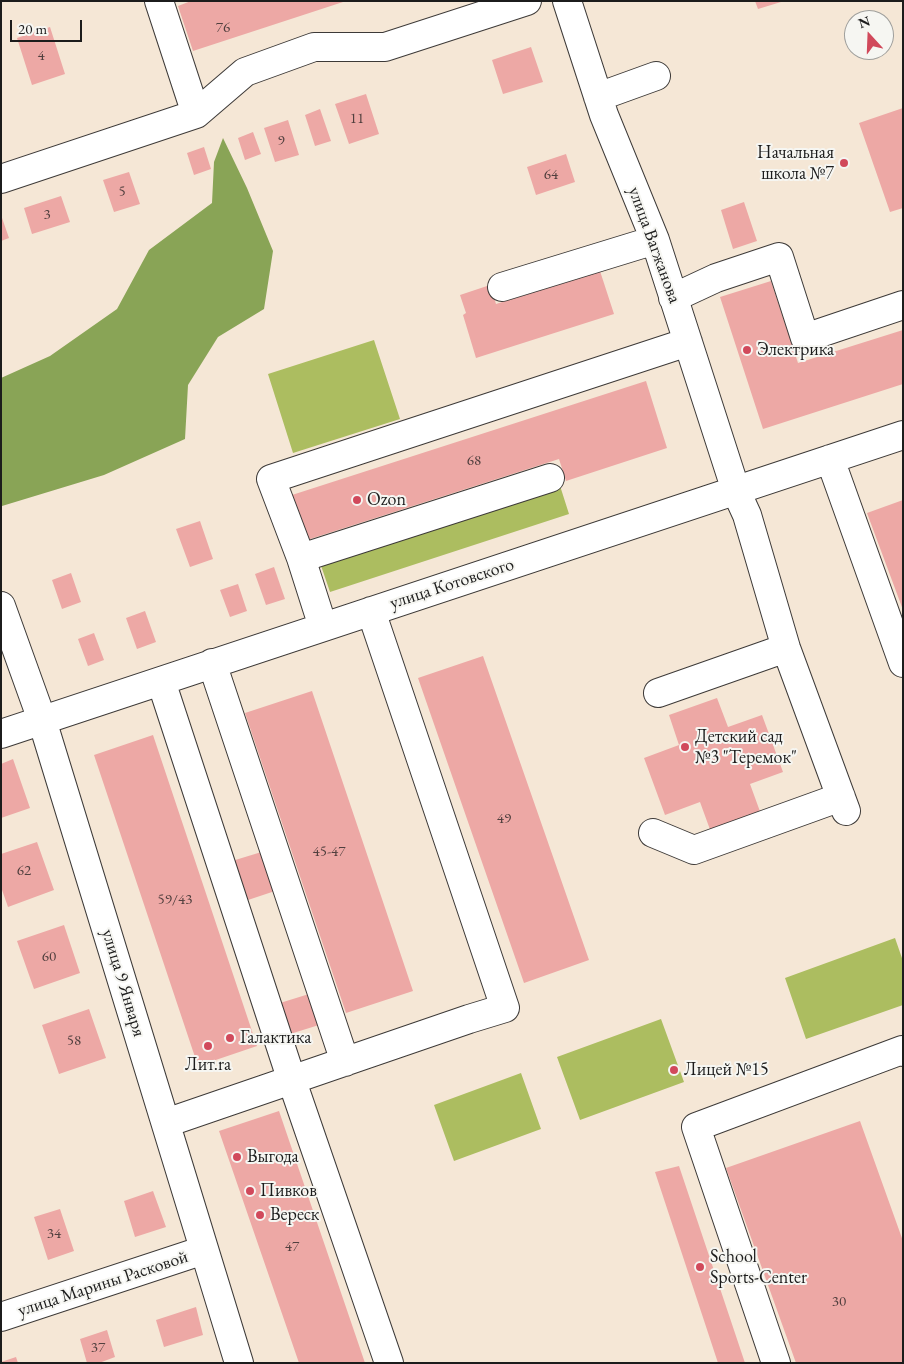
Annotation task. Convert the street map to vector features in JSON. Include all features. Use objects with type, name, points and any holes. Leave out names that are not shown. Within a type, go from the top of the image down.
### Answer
[{"type":"street","points":[[159,1],[196,114]]},
{"type":"street","points":[[1,179],[196,114],[245,72],[314,47],[385,47],[527,1]]},
{"type":"street","name":"улица Вагжанова","points":[[567,1],[598,97],[655,240],[736,491],[747,516],[786,648],[843,804],[694,850],[653,833]]},
{"type":"street","points":[[598,97],[656,76]]},
{"type":"street","points":[[502,287],[655,240]]},
{"type":"street","points":[[674,298],[716,278],[779,257],[805,338],[903,305]]},
{"type":"street","points":[[323,627],[301,558],[271,479],[688,342]]},
{"type":"street","name":"улица Котовского","points":[[1,734],[903,435]]},
{"type":"street","points":[[830,459],[903,663]]},
{"type":"street","points":[[301,558],[550,478]]},
{"type":"street","name":"улица 9 Января","points":[[1,606],[42,720],[239,1363]]},
{"type":"street","points":[[166,1123],[505,1008],[371,611]]},
{"type":"street","points":[[658,693],[786,648]]},
{"type":"street","points":[[212,663],[346,1062]]},
{"type":"street","points":[[161,681],[292,1081],[389,1363]]},
{"type":"street","points":[[776,1363],[696,1127],[902,1050],[903,1052]]},
{"type":"street","name":"улица Марины Расковой","points":[[1,1317],[204,1250]]},
{"type":"green space","points":[[223,138],[247,188],[273,251],[264,309],[218,337],[188,385],[185,439],[104,475],[2,506],[1,378],[50,356],[117,309],[149,250],[212,203],[214,162]]},
{"type":"green space","points":[[374,340],[400,419],[293,453],[268,374]]},
{"type":"green space","points":[[555,470],[569,514],[330,592],[315,548]]},
{"type":"green space","points":[[895,938],[903,961],[903,1005],[806,1039],[785,978]]},
{"type":"green space","points":[[661,1019],[684,1082],[580,1120],[557,1057]]},
{"type":"green space","points":[[521,1073],[541,1129],[454,1161],[434,1105]]},
{"type":"building","points":[[191,1],[343,2],[193,51],[178,6]]},
{"type":"building","points":[[755,1],[781,1],[781,2],[758,9]]},
{"type":"building","points":[[50,27],[65,74],[32,85],[17,38]]},
{"type":"building","points":[[531,47],[543,82],[503,94],[492,60]]},
{"type":"building","points":[[366,94],[379,134],[349,144],[335,104]]},
{"type":"building","points":[[903,108],[903,208],[890,212],[859,123]]},
{"type":"building","points":[[320,109],[331,141],[315,146],[305,115]]},
{"type":"building","points":[[288,120],[299,155],[275,162],[264,128]]},
{"type":"building","points":[[253,132],[261,154],[245,160],[238,138]]},
{"type":"building","points":[[204,147],[211,169],[194,175],[187,153]]},
{"type":"building","points":[[566,154],[575,182],[536,195],[527,167]]},
{"type":"building","points":[[129,172],[140,204],[114,212],[103,180]]},
{"type":"building","points":[[61,196],[70,222],[32,234],[24,208]]},
{"type":"building","points":[[744,202],[757,241],[733,249],[721,210]]},
{"type":"building","points":[[1,215],[9,238],[1,241]]},
{"type":"building","points":[[600,271],[614,314],[476,358],[463,315],[466,313],[460,295],[490,285],[496,304]]},
{"type":"building","points":[[771,281],[798,363],[903,330],[903,384],[763,429],[720,297]]},
{"type":"building","points":[[646,381],[667,448],[566,481],[559,459],[307,540],[292,495]]},
{"type":"building","points":[[903,500],[903,610],[867,513]]},
{"type":"building","points":[[200,521],[213,559],[190,567],[176,529]]},
{"type":"building","points":[[274,567],[285,599],[266,605],[255,574]]},
{"type":"building","points":[[71,573],[81,602],[62,609],[52,580]]},
{"type":"building","points":[[238,584],[247,611],[230,617],[220,590]]},
{"type":"building","points":[[145,611],[156,642],[137,649],[126,618]]},
{"type":"building","points":[[94,633],[104,660],[88,666],[78,639]]},
{"type":"building","points":[[483,656],[589,960],[524,983],[418,678]]},
{"type":"building","points":[[312,691],[413,991],[346,1013],[245,713]]},
{"type":"building","points":[[717,698],[728,727],[762,715],[783,772],[750,784],[762,817],[712,835],[700,802],[665,815],[644,758],[679,745],[669,715]]},
{"type":"building","points":[[153,735],[257,1046],[198,1066],[94,755]]},
{"type":"building","points":[[13,759],[30,808],[1,818],[1,764]]},
{"type":"building","points":[[37,842],[54,890],[8,907],[1,887],[1,854]]},
{"type":"building","points":[[268,850],[281,889],[245,901],[232,861]]},
{"type":"building","points":[[64,925],[80,973],[34,989],[17,941]]},
{"type":"building","points":[[309,994],[319,1025],[290,1034],[280,1003]]},
{"type":"building","points":[[89,1009],[106,1058],[59,1074],[42,1025]]},
{"type":"building","points":[[279,1111],[365,1363],[299,1363],[219,1131]]},
{"type":"building","points":[[860,1121],[903,1241],[903,1363],[796,1363],[726,1168]]},
{"type":"building","name":"School Sports-Center","points":[[679,1166],[745,1363],[718,1363],[655,1172]]},
{"type":"building","points":[[153,1191],[166,1227],[135,1237],[124,1201]]},
{"type":"building","points":[[60,1209],[74,1251],[48,1260],[34,1217]]},
{"type":"building","points":[[196,1307],[203,1335],[164,1347],[156,1320]]},
{"type":"building","points":[[107,1330],[115,1357],[99,1363],[87,1363],[80,1339]]},
{"type":"building","points":[[16,1357],[18,1363],[1,1363],[1,1362]]},
{"type":"place","name":"Начальная школа №7","points":[[844,163]]},
{"type":"place","name":"Электрика","points":[[747,350]]},
{"type":"place","name":"Ozon","points":[[357,500]]},
{"type":"place","name":"Детский сад №3 \"Теремок\"","points":[[685,747]]},
{"type":"place","name":"Галактика","points":[[230,1038]]},
{"type":"place","name":"Лит.ra","points":[[208,1046]]},
{"type":"place","name":"Лицей №15","points":[[674,1070]]},
{"type":"place","name":"Выгода","points":[[237,1157]]},
{"type":"place","name":"Пивков","points":[[250,1191]]},
{"type":"place","name":"Вереск","points":[[260,1215]]},
{"type":"place","name":"School Sports-Center","points":[[700,1267]]}]
